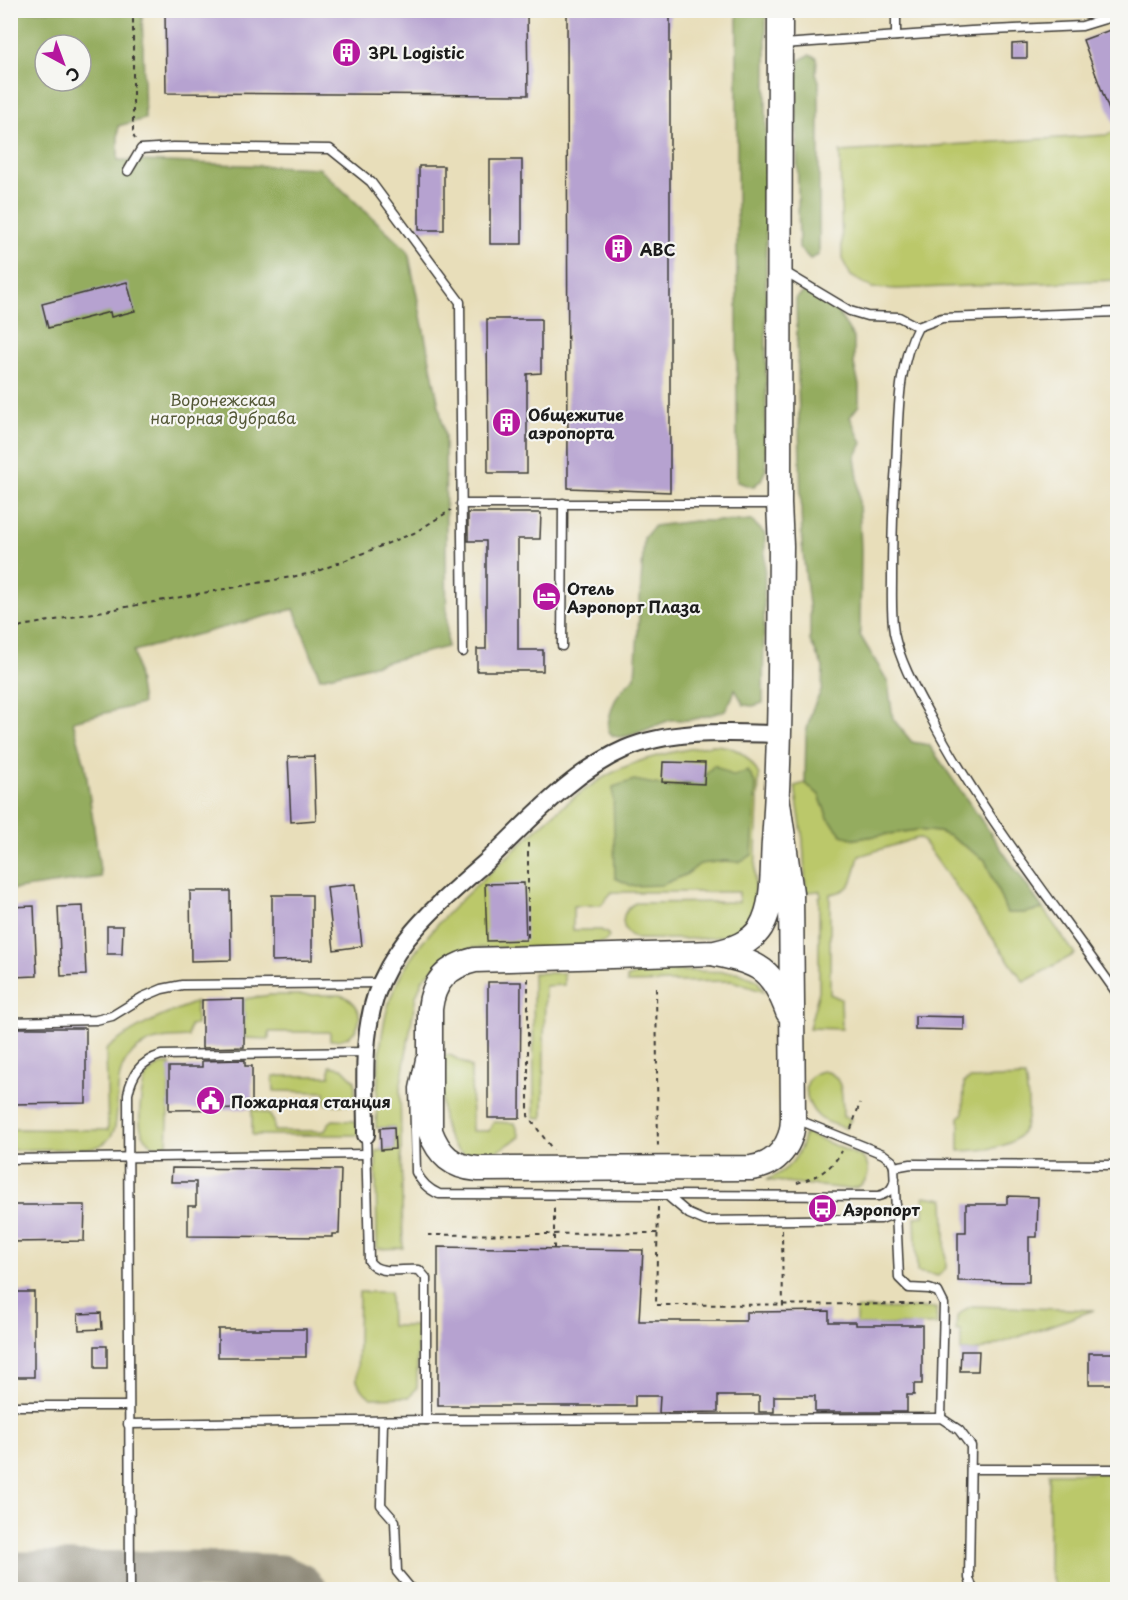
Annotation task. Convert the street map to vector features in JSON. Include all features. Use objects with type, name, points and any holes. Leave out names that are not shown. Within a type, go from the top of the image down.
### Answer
[{"type":"main road","points":[[777,796],[791,893],[793,1118],[790,1138],[778,1157],[767,1164],[751,1168],[478,1169],[465,1168],[453,1163],[437,1148],[430,1131],[431,996],[436,984],[452,968],[475,960],[715,953],[734,949],[752,938],[767,915],[771,894],[777,796],[781,546],[779,504],[780,10]]},
{"type":"main road","points":[[715,953],[751,962],[765,971],[776,983],[792,1023]]},
{"type":"street","points":[[366,1135],[366,1053],[372,1009],[381,984],[400,949],[422,923],[567,786],[608,758],[639,744],[689,735],[778,734]]},
{"type":"lane","points":[[896,10],[896,36]]},
{"type":"lane","points":[[780,44],[1082,27],[1118,15]]},
{"type":"lane","points":[[128,171],[141,149],[173,147],[330,149],[371,182],[459,302],[463,652]]},
{"type":"lane","points":[[780,270],[850,311],[867,316],[899,317],[918,327]]},
{"type":"lane","points":[[1118,312],[942,318],[918,327],[907,349],[900,394],[894,490],[892,610],[896,641],[920,697],[968,783],[1118,995]]},
{"type":"lane","points":[[562,646],[563,503]]},
{"type":"lane","points":[[461,504],[779,504]]},
{"type":"lane","points":[[10,1022],[96,1020],[112,1016],[143,997],[162,989],[182,985],[381,984]]},
{"type":"lane","points":[[430,1009],[414,1088],[417,1172],[421,1182],[438,1194],[449,1196],[883,1195],[891,1190],[895,1179]]},
{"type":"lane","points":[[130,1590],[128,1094],[130,1085],[139,1068],[152,1058],[161,1055],[366,1053]]},
{"type":"lane","points":[[793,1118],[888,1156],[894,1167],[898,1274],[901,1283],[909,1288],[933,1290],[941,1296],[944,1304],[941,1418]]},
{"type":"lane","points":[[366,1135],[370,1264],[379,1269],[418,1269],[426,1278],[426,1420]]},
{"type":"lane","points":[[10,1159],[366,1154]]},
{"type":"lane","points":[[894,1167],[911,1164],[1118,1165]]},
{"type":"lane","points":[[659,1195],[674,1199],[689,1214],[705,1221],[881,1220],[891,1215],[896,1205]]},
{"type":"lane","points":[[10,1406],[128,1406]]},
{"type":"lane","points":[[128,1424],[426,1420],[941,1418],[959,1430],[971,1446],[969,1578],[973,1590]]},
{"type":"lane","points":[[382,1421],[381,1505],[395,1521],[397,1572],[412,1590]]},
{"type":"lane","points":[[971,1469],[1118,1469]]},
{"type":"path","points":[[133,10],[134,135],[141,149]]},
{"type":"path","points":[[10,630],[313,573],[414,533],[461,504]]},
{"type":"path","points":[[528,842],[528,1116],[554,1152]]},
{"type":"path","points":[[656,988],[658,1168]]},
{"type":"path","points":[[781,1196],[781,1184],[797,1183],[827,1171],[838,1157],[847,1139],[860,1103]]},
{"type":"path","points":[[659,1195],[656,1305],[944,1304]]},
{"type":"path","points":[[782,1220],[783,1312]]},
{"type":"path","points":[[428,1235],[658,1233]]},
{"type":"green space","name":"Воронежская нагорная дубрава","points":[[10,11],[142,11],[145,119],[118,126],[118,160],[319,168],[408,251],[445,436],[447,647],[320,678],[294,609],[134,651],[142,704],[73,721],[85,765],[101,877],[11,890]]},
{"type":"green space","points":[[737,11],[766,11],[766,469],[761,480],[753,487],[737,482]]},
{"type":"green space","points":[[809,55],[817,58],[816,74],[819,81],[819,255],[810,259],[799,248],[796,85],[800,60]]},
{"type":"green space","points":[[1117,130],[1117,280],[897,289],[872,288],[851,276],[842,259],[840,152],[1107,135]]},
{"type":"green space","points":[[805,291],[837,311],[854,338],[854,364],[859,385],[859,405],[850,417],[862,443],[855,458],[861,550],[860,635],[888,682],[893,719],[912,742],[929,745],[1043,909],[1007,913],[985,860],[939,832],[917,830],[855,839],[842,835],[828,818],[819,795],[805,783],[806,733],[812,710],[822,689],[823,667],[810,641],[810,614],[802,544],[796,298]]},
{"type":"green space","points":[[695,521],[752,521],[765,534],[763,703],[753,706],[744,705],[735,689],[725,711],[689,720],[671,720],[631,735],[620,737],[612,735],[608,728],[614,703],[622,689],[635,677],[644,538],[654,526]]},
{"type":"green space","points":[[712,745],[728,747],[740,752],[751,762],[759,775],[754,904],[749,916],[736,930],[718,937],[637,939],[627,932],[623,922],[626,912],[635,903],[739,902],[739,892],[612,892],[601,905],[573,906],[573,930],[601,930],[609,937],[604,942],[575,947],[472,948],[445,958],[423,979],[416,996],[400,1089],[403,1248],[377,1249],[376,1151],[395,1149],[394,1127],[376,1128],[381,1045],[391,997],[413,956],[426,937],[458,903],[544,822],[581,792],[608,775],[646,759]]},
{"type":"green space","points":[[714,765],[733,776],[748,771],[756,784],[752,855],[739,862],[700,864],[687,874],[662,885],[632,886],[615,878],[613,787],[634,780],[670,787],[700,781]]},
{"type":"green space","points":[[805,783],[819,795],[828,818],[855,839],[917,830],[939,832],[949,836],[985,860],[1007,913],[1043,909],[1075,954],[1024,982],[923,841],[919,838],[914,839],[859,856],[849,886],[830,894],[830,994],[841,999],[842,1029],[809,1028],[819,991],[819,897],[821,896],[820,891],[806,891],[803,840],[795,786]]},
{"type":"green space","points":[[648,972],[737,972],[757,980],[764,992],[732,981],[627,983],[627,978]]},
{"type":"green space","points":[[533,973],[564,973],[564,985],[545,986],[543,1118],[534,1117]]},
{"type":"green space","points":[[270,995],[340,995],[356,1006],[359,1022],[350,1036],[341,1039],[330,1040],[330,1032],[269,1032],[269,1039],[244,1038],[244,999]]},
{"type":"green space","points":[[196,1002],[196,1025],[190,1025],[188,1037],[156,1040],[130,1055],[122,1070],[118,1085],[117,1117],[114,1130],[107,1141],[93,1148],[11,1150],[11,1129],[108,1130],[106,1050],[138,1028]]},
{"type":"green space","points":[[442,1055],[450,1055],[471,1067],[472,1131],[489,1131],[493,1122],[515,1123],[520,1137],[489,1154],[475,1156],[458,1150],[450,1140],[442,1113]]},
{"type":"green space","points":[[163,1064],[170,1064],[167,1148],[150,1143],[140,1123],[142,1092],[147,1075]]},
{"type":"green space","points":[[330,1066],[342,1068],[355,1081],[355,1100],[349,1105],[326,1104],[325,1092],[274,1091],[273,1076],[330,1076]]},
{"type":"green space","points":[[823,1071],[830,1073],[839,1082],[843,1117],[851,1119],[846,1128],[822,1119],[814,1111],[807,1098],[807,1084],[810,1078]]},
{"type":"green space","points":[[1025,1077],[1028,1115],[1025,1128],[1018,1137],[996,1147],[959,1151],[959,1117],[963,1114],[964,1082],[970,1079]]},
{"type":"green space","points":[[252,1109],[269,1114],[274,1122],[274,1131],[325,1131],[333,1120],[353,1121],[357,1125],[359,1135],[252,1135]]},
{"type":"green space","points":[[805,1133],[862,1157],[868,1168],[864,1182],[860,1186],[848,1189],[766,1180],[781,1172],[797,1156]]},
{"type":"green space","points":[[924,1196],[944,1199],[946,1268],[938,1276],[917,1272],[915,1217],[924,1216]]},
{"type":"green space","points":[[359,1292],[390,1292],[391,1326],[417,1326],[417,1387],[410,1397],[371,1398],[361,1389],[357,1381]]},
{"type":"green space","points":[[972,1306],[1094,1310],[979,1351],[961,1351],[961,1331],[956,1331],[957,1317]]},
{"type":"green space","points":[[936,1308],[937,1325],[856,1325],[856,1309]]},
{"type":"green space","points":[[1049,1473],[1117,1473],[1117,1589],[1055,1589],[1049,1566]]},
{"type":"building","name":"3PL Logistic","points":[[165,10],[527,10],[528,95],[166,93]]},
{"type":"building","name":"ABC","points":[[567,10],[670,10],[670,492],[568,488]]},
{"type":"building","points":[[1118,27],[1118,128],[1116,129],[1083,40]]},
{"type":"building","points":[[1027,43],[1027,58],[1012,58],[1012,44]]},
{"type":"building","points":[[490,160],[522,160],[522,244],[490,244]]},
{"type":"building","points":[[419,166],[444,166],[444,230],[419,230]]},
{"type":"building","points":[[127,282],[135,311],[111,317],[110,312],[48,328],[42,304]]},
{"type":"building","name":"Общежитие аэропорта","points":[[487,319],[541,319],[541,373],[527,374],[527,473],[488,473]]},
{"type":"building","points":[[468,513],[541,513],[540,539],[518,539],[518,650],[543,650],[543,671],[477,671],[477,649],[486,649],[486,541],[468,541]]},
{"type":"building","points":[[314,756],[316,820],[291,822],[288,757]]},
{"type":"building","points":[[663,762],[705,763],[704,784],[662,782]]},
{"type":"building","points":[[524,883],[526,940],[487,941],[485,884]]},
{"type":"building","points":[[355,884],[362,946],[334,950],[327,887]]},
{"type":"building","points":[[190,891],[230,891],[231,960],[191,961]]},
{"type":"building","points":[[272,895],[312,895],[312,960],[272,961]]},
{"type":"building","points":[[34,906],[37,976],[12,977],[10,907]]},
{"type":"building","points":[[83,906],[86,975],[61,976],[58,907]]},
{"type":"building","points":[[107,926],[123,926],[122,954],[107,954]]},
{"type":"building","points":[[488,982],[521,982],[520,1118],[488,1118]]},
{"type":"building","points":[[244,999],[244,1047],[202,1048],[202,1000]]},
{"type":"building","points":[[915,1016],[964,1017],[964,1030],[915,1029]]},
{"type":"building","points":[[10,1028],[86,1028],[86,1103],[10,1104]]},
{"type":"building","points":[[245,1060],[245,1066],[252,1066],[252,1109],[169,1110],[169,1067],[202,1067],[202,1061]]},
{"type":"building","points":[[394,1127],[395,1149],[381,1150],[380,1128]]},
{"type":"building","points":[[172,1168],[341,1170],[339,1234],[332,1234],[332,1237],[188,1236],[188,1206],[196,1206],[196,1182],[171,1182]]},
{"type":"building","points":[[1007,1196],[1038,1197],[1037,1237],[1029,1237],[1029,1282],[958,1281],[958,1232],[966,1232],[966,1204],[1007,1204]]},
{"type":"building","points":[[10,1205],[85,1205],[84,1241],[10,1242]]},
{"type":"building","points":[[438,1247],[643,1250],[639,1321],[746,1321],[746,1312],[829,1311],[829,1322],[856,1322],[856,1325],[922,1325],[922,1384],[914,1384],[914,1395],[907,1395],[907,1412],[815,1412],[815,1396],[774,1396],[774,1412],[759,1412],[759,1396],[718,1396],[718,1412],[659,1413],[660,1396],[635,1396],[635,1406],[438,1406]]},
{"type":"building","points":[[10,1292],[34,1292],[34,1377],[10,1377]]},
{"type":"building","points":[[101,1313],[102,1329],[79,1330],[78,1314]]},
{"type":"building","points":[[218,1329],[306,1329],[306,1357],[218,1357]]},
{"type":"building","points":[[95,1346],[107,1346],[107,1368],[95,1368]]},
{"type":"building","points":[[961,1351],[979,1351],[978,1371],[960,1371]]},
{"type":"building","points":[[1089,1353],[1118,1353],[1118,1384],[1089,1384]]},
{"type":"taxiway","points":[[10,1571],[200,1570],[282,1574],[301,1583],[308,1590]]},
{"type":"place","name":"3PL Logistic","points":[[347,52]]},
{"type":"place","name":"ABC","points":[[619,249]]},
{"type":"place","name":"Общежитие аэропорта","points":[[507,423]]},
{"type":"place","name":"Отель Аэропорт Плаза","points":[[546,597]]},
{"type":"place","name":"Пожарная станция","points":[[210,1101]]},
{"type":"place","name":"Аэропорт","points":[[822,1209]]}]
